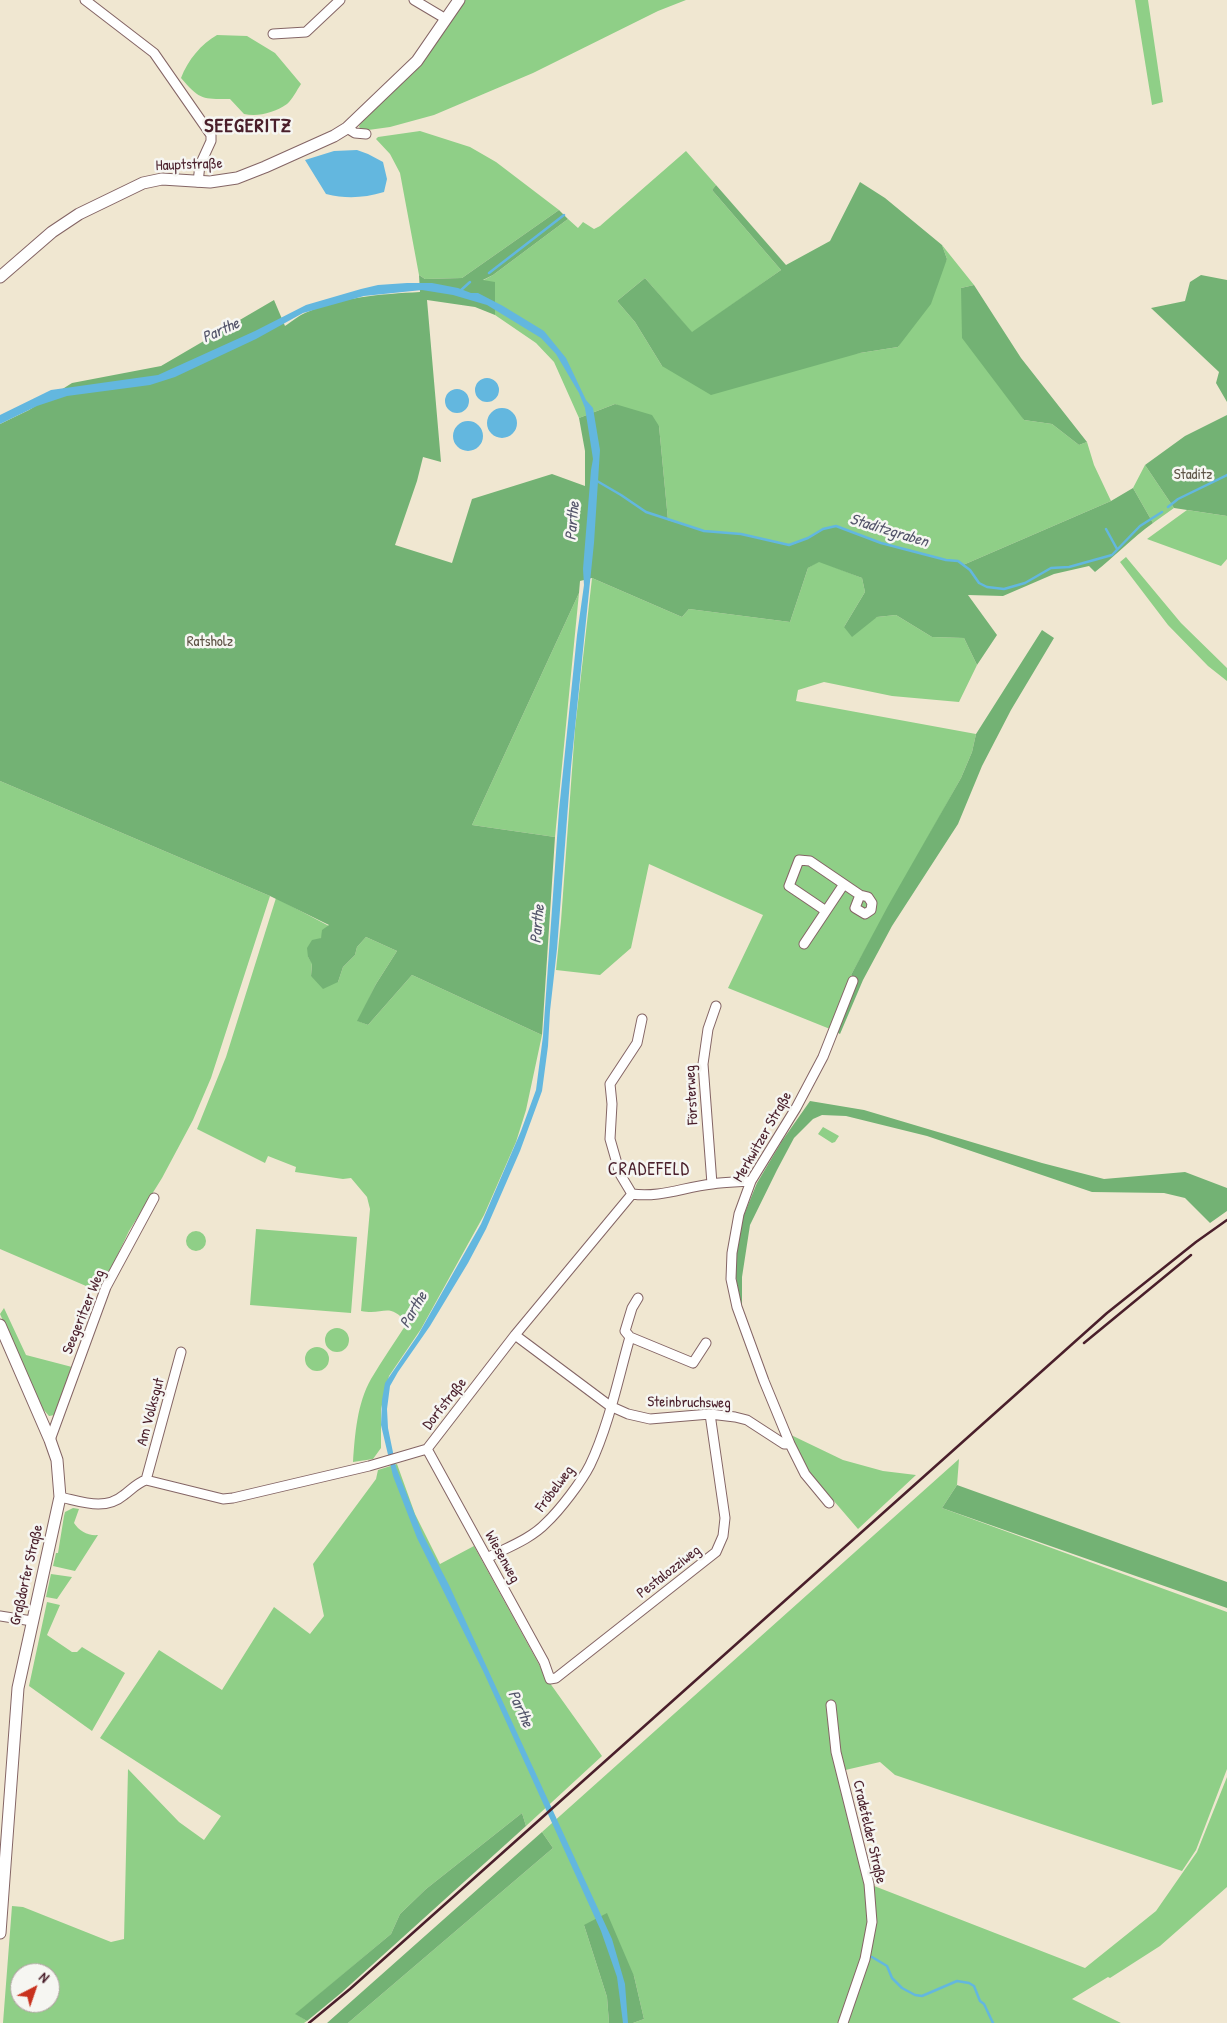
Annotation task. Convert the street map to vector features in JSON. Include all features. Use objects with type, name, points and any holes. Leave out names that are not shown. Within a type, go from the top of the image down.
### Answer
[{"type":"street","points":[[85,0],[154,53],[211,135],[211,141],[200,165],[198,182]]},
{"type":"street","points":[[273,34],[306,32],[340,0]]},
{"type":"street","points":[[414,0],[446,19]]},
{"type":"street","name":"Hauptstraße","points":[[0,277],[52,232],[79,214],[143,183],[162,179],[198,182],[222,180],[251,173],[334,136],[347,128],[417,61],[459,0]]},
{"type":"street","points":[[347,128],[355,133],[366,134]]},
{"type":"street","points":[[826,911],[789,886],[799,860],[810,861],[860,894]]},
{"type":"street","points":[[804,944],[844,884]]},
{"type":"street","name":"Merkwitzer Straße","points":[[829,1503],[805,1474],[790,1444],[764,1381],[737,1307],[731,1278],[732,1253],[739,1214],[750,1182],[796,1108],[814,1074],[853,981]]},
{"type":"street","name":"Försterweg","points":[[712,1184],[703,1064],[708,1028],[716,1006]]},
{"type":"street","points":[[642,1019],[637,1043],[610,1084],[612,1104],[610,1138],[620,1174],[632,1194],[646,1196],[661,1195],[712,1184],[750,1182]]},
{"type":"street","name":"Dorfstraße","points":[[146,1480],[223,1499],[233,1498],[410,1455],[428,1448],[515,1335],[632,1194]]},
{"type":"street","name":"Seegeritzer Weg","points":[[50,1440],[106,1287],[154,1198]]},
{"type":"street","name":"Fröbelweg","points":[[486,1558],[526,1538],[546,1524],[562,1505],[589,1466],[600,1440],[610,1406],[630,1337],[625,1331],[632,1308],[638,1298]]},
{"type":"street","name":"Graßdorfer Straße","points":[[0,1325],[57,1460],[60,1497],[18,1688],[0,1932]]},
{"type":"street","name":"Steinbruchsweg","points":[[515,1335],[610,1406],[628,1414],[650,1419],[710,1414],[748,1420],[784,1444],[790,1444]]},
{"type":"street","points":[[630,1337],[693,1363],[706,1343]]},
{"type":"street","name":"Am Volksgut","points":[[146,1480],[181,1352]]},
{"type":"street","name":"Pestalozziweg","points":[[550,1680],[556,1678],[716,1552],[723,1536],[725,1518],[710,1414]]},
{"type":"street","name":"Wiesenweg","points":[[428,1448],[544,1662],[550,1680]]},
{"type":"street","points":[[60,1497],[108,1505],[123,1497],[138,1483],[146,1480]]},
{"type":"street","points":[[0,1616],[32,1621]]},
{"type":"street","name":"Cradefelder Straße","points":[[831,1705],[836,1752],[869,1884],[872,1922],[865,1959],[843,2023]]},
{"type":"green space","points":[[465,0],[686,0],[658,11],[533,73],[434,115],[390,127],[361,131],[359,126],[361,123],[424,59]]},
{"type":"green space","points":[[1135,0],[1148,0],[1163,102],[1152,105]]},
{"type":"green space","points":[[217,35],[247,36],[275,53],[301,84],[289,102],[271,112],[249,115],[244,114],[230,99],[202,97],[193,91],[181,78],[184,71],[200,48]]},
{"type":"green space","points":[[420,131],[470,147],[496,162],[559,210],[462,278],[425,279],[419,275],[400,173],[390,154],[376,139],[378,137]]},
{"type":"green space","points":[[686,151],[716,185],[712,190],[781,270],[692,333],[645,278],[617,301],[635,322],[662,366],[860,353],[898,347],[947,259],[942,245],[974,285],[961,288],[1024,420],[1052,424],[1079,445],[1087,442],[1094,465],[1111,501],[963,565],[958,561],[946,560],[881,543],[836,526],[823,529],[808,538],[789,545],[741,534],[704,531],[668,520],[659,426],[615,404],[579,418],[554,362],[536,343],[495,315],[495,283],[482,281],[493,275],[568,219],[578,228],[583,222],[594,229],[600,226]]},
{"type":"green space","points":[[860,182],[885,198],[942,245],[947,259],[931,304],[898,347],[860,353],[711,395],[662,366],[635,322],[617,301],[645,278],[692,332],[781,270],[712,190],[716,185],[786,265],[830,241]]},
{"type":"green space","name":"Ratsholz","points":[[559,210],[568,219],[493,275],[483,280],[495,282],[495,315],[475,307],[427,300],[441,462],[423,457],[417,481],[395,545],[452,563],[472,499],[552,474],[585,486],[585,451],[579,418],[615,404],[652,415],[659,426],[668,520],[704,531],[741,534],[789,545],[808,538],[823,529],[836,526],[881,543],[946,560],[958,561],[963,565],[1111,501],[1133,488],[1153,523],[1095,572],[1089,566],[1054,574],[1003,596],[968,595],[997,635],[977,665],[964,638],[932,637],[896,615],[877,617],[852,637],[844,627],[865,592],[862,578],[819,562],[808,568],[790,622],[689,609],[682,617],[592,578],[580,581],[579,593],[472,825],[555,837],[542,1035],[412,975],[368,1025],[357,1021],[376,984],[397,951],[366,937],[357,947],[355,955],[343,967],[338,982],[323,989],[311,976],[312,964],[308,957],[307,948],[312,940],[321,938],[322,930],[329,925],[270,896],[0,781],[0,424],[29,410],[72,383],[161,366],[274,300],[285,326],[305,313],[333,303],[376,295],[420,292],[419,275],[425,279],[462,278]]},
{"type":"green space","points":[[1201,275],[1227,280],[1227,402],[1216,383],[1219,372],[1151,308],[1185,301],[1190,282]]},
{"type":"green space","points":[[974,285],[1021,358],[1087,442],[1079,445],[1052,424],[1024,420],[962,338],[961,288]]},
{"type":"green space","name":"Staditz","points":[[1227,415],[1227,516],[1174,508],[1145,465],[1185,436]]},
{"type":"green space","points":[[1145,465],[1174,508],[1153,523],[1133,488]]},
{"type":"green space","points":[[1187,510],[1227,516],[1227,559],[1221,566],[1147,539]]},
{"type":"green space","points":[[1126,557],[1181,623],[1227,668],[1227,681],[1208,666],[1168,625],[1120,562]]},
{"type":"green space","points":[[819,561],[862,578],[865,592],[844,627],[877,617],[896,615],[932,637],[964,638],[977,665],[959,702],[892,696],[824,682],[798,690],[796,701],[976,734],[972,752],[961,778],[851,975],[857,978],[835,1031],[728,988],[763,915],[649,864],[631,948],[600,975],[556,970],[575,729],[592,578],[682,617],[689,609],[790,622],[808,568]]},
{"type":"green space","points":[[579,593],[555,837],[472,825]]},
{"type":"green space","points":[[1042,630],[1054,638],[1011,710],[982,766],[958,824],[892,926],[863,980],[840,1034],[835,1031],[856,979],[851,975],[961,778],[972,752],[976,734]]},
{"type":"green space","points":[[0,781],[270,896],[211,1078],[193,1120],[162,1178],[129,1231],[100,1292],[0,1249]]},
{"type":"green space","points":[[276,898],[329,926],[308,957],[312,963],[311,976],[338,982],[343,967],[355,955],[357,947],[366,937],[397,951],[376,984],[358,1021],[368,1025],[412,975],[542,1035],[526,1110],[516,1142],[484,1215],[421,1329],[389,1376],[381,1409],[381,1448],[373,1459],[353,1462],[360,1409],[371,1379],[407,1323],[401,1316],[390,1311],[361,1311],[370,1209],[367,1197],[351,1178],[343,1179],[295,1172],[296,1167],[268,1156],[265,1163],[197,1129],[226,1057]]},
{"type":"green space","points":[[810,1101],[864,1110],[1042,1163],[1104,1179],[1185,1172],[1227,1188],[1227,1211],[1210,1223],[1185,1198],[1164,1193],[1092,1192],[927,1136],[846,1116],[822,1115],[813,1119],[794,1138],[750,1225],[742,1277],[742,1313],[734,1266],[741,1222],[757,1183],[782,1141]]},
{"type":"green space","points":[[823,1127],[839,1136],[835,1142],[832,1143],[818,1134]]},
{"type":"green space","points":[[256,1229],[357,1237],[351,1313],[250,1305]]},
{"type":"green space","points":[[196,1231],[203,1234],[206,1241],[203,1248],[196,1251],[189,1248],[186,1241],[189,1234]]},
{"type":"green space","points":[[4,1308],[26,1355],[72,1367],[55,1415],[49,1416],[43,1409],[0,1314]]},
{"type":"green space","points":[[337,1328],[342,1329],[348,1335],[348,1345],[342,1351],[337,1352],[332,1351],[326,1345],[325,1340],[326,1335],[332,1329]]},
{"type":"green space","points":[[317,1347],[322,1348],[328,1354],[328,1364],[322,1370],[317,1371],[312,1370],[306,1364],[305,1359],[306,1354],[312,1348]]},
{"type":"green space","points":[[791,1435],[843,1460],[883,1471],[916,1475],[858,1529],[809,1472]]},
{"type":"green space","points":[[959,1459],[957,1485],[942,1508],[1227,1612],[1227,1769],[1196,1850],[1182,1871],[895,1775],[880,1762],[841,1771],[869,1884],[1085,1968],[1156,1911],[1197,1852],[1227,1777],[1227,1887],[1160,1946],[1110,1978],[1108,1977],[1072,1999],[1121,2023],[633,2023],[644,2019],[634,1976],[584,1925],[607,1997],[609,2023],[348,2023],[553,1848],[542,1832]]},
{"type":"green space","points":[[397,1464],[415,1514],[440,1564],[474,1546],[547,1679],[602,1756],[526,1826],[522,1813],[426,1889],[400,1914],[391,1934],[296,2014],[307,2021],[304,2023],[3,2023],[12,1906],[23,1907],[111,1942],[124,1939],[128,1769],[179,1822],[204,1840],[221,1816],[100,1738],[159,1650],[222,1690],[274,1607],[310,1634],[324,1616],[313,1564],[376,1479],[378,1470]]},
{"type":"green space","points":[[957,1485],[1227,1582],[1227,1608],[942,1508]]},
{"type":"green space","points":[[73,1508],[79,1509],[74,1523],[76,1526],[87,1534],[98,1535],[75,1571],[53,1566],[56,1553],[58,1553],[65,1512]]},
{"type":"green space","points":[[51,1574],[72,1577],[57,1599],[46,1597]]},
{"type":"green space","points":[[47,1602],[60,1605],[47,1635],[72,1652],[77,1652],[82,1647],[125,1673],[92,1731],[29,1686]]},
{"type":"green space","points":[[522,1813],[526,1826],[341,1993],[307,2021],[295,2014],[391,1934],[400,1914],[426,1889]]},
{"type":"green space","points":[[542,1832],[553,1848],[348,2023],[327,2023]]},
{"type":"green space","points":[[607,1913],[634,1976],[644,2019],[633,2023],[609,2023],[607,1997],[584,1925]]},
{"type":"water","points":[[357,150],[383,162],[387,179],[384,192],[355,197],[326,194],[305,160],[334,151]]},
{"type":"water","points":[[432,283],[478,293],[544,331],[566,358],[586,400],[593,408],[600,450],[594,543],[571,767],[557,949],[542,1091],[520,1151],[486,1229],[430,1326],[390,1386],[387,1409],[388,1428],[396,1467],[423,1535],[449,1585],[612,1939],[625,1984],[628,2023],[623,2023],[617,1977],[601,1931],[484,1673],[417,1538],[393,1476],[381,1425],[385,1383],[418,1335],[481,1224],[521,1131],[536,1090],[543,1036],[559,810],[584,585],[583,569],[593,459],[585,408],[579,393],[556,354],[541,338],[487,305],[453,295],[422,290],[364,296],[303,313],[256,339],[175,377],[150,385],[67,396],[37,406],[0,424],[0,415],[51,390],[158,375],[255,331],[306,305],[378,285]]},
{"type":"water","points":[[487,378],[492,379],[498,385],[498,395],[492,401],[487,402],[482,401],[476,395],[475,390],[476,385],[482,379]]},
{"type":"water","points":[[457,389],[462,390],[468,396],[468,406],[462,412],[457,413],[452,412],[446,406],[445,401],[446,396],[452,390]]},
{"type":"water","points":[[502,408],[513,412],[517,423],[513,434],[502,438],[491,434],[487,423],[491,412]]},
{"type":"water","points":[[468,421],[479,425],[483,436],[479,447],[468,451],[457,447],[453,436],[457,425]]},
{"type":"waterway","points":[[489,273],[564,215]]},
{"type":"waterway","points":[[460,291],[470,282]]},
{"type":"waterway","name":"Staditzgraben","points":[[1168,507],[1178,499],[1227,475]]},
{"type":"waterway","name":"Staditzgraben","points":[[597,481],[646,512],[704,531],[741,534],[789,545],[808,538],[823,529],[836,526],[881,543],[946,560],[958,561],[970,570],[979,583],[987,587],[1004,589],[1025,583],[1051,568],[1069,567],[1112,555],[1140,526],[1162,512]]},
{"type":"waterway","points":[[1106,529],[1117,549]]},
{"type":"waterway","points":[[872,1957],[887,1966],[892,1978],[902,1988],[915,1995],[922,1996],[957,1981],[969,1983],[974,1986],[980,2001],[984,2004],[993,2023]]},
{"type":"railway","points":[[309,2023],[350,1989],[1107,1313],[1196,1242],[1227,1220]]},
{"type":"railway","points":[[1084,1343],[1191,1255]]},
{"type":"district","name":"SEEGERITZ","points":[[248,127]]},
{"type":"district","name":"CRADEFELD","points":[[649,1170]]},
{"type":"water label","name":"Parthe","points":[[221,331]]},
{"type":"water label","name":"Parthe","points":[[573,521]]},
{"type":"water label","name":"Parthe","points":[[538,924]]},
{"type":"water label","name":"Parthe","points":[[414,1310]]},
{"type":"water label","name":"Parthe","points":[[520,1709]]}]
